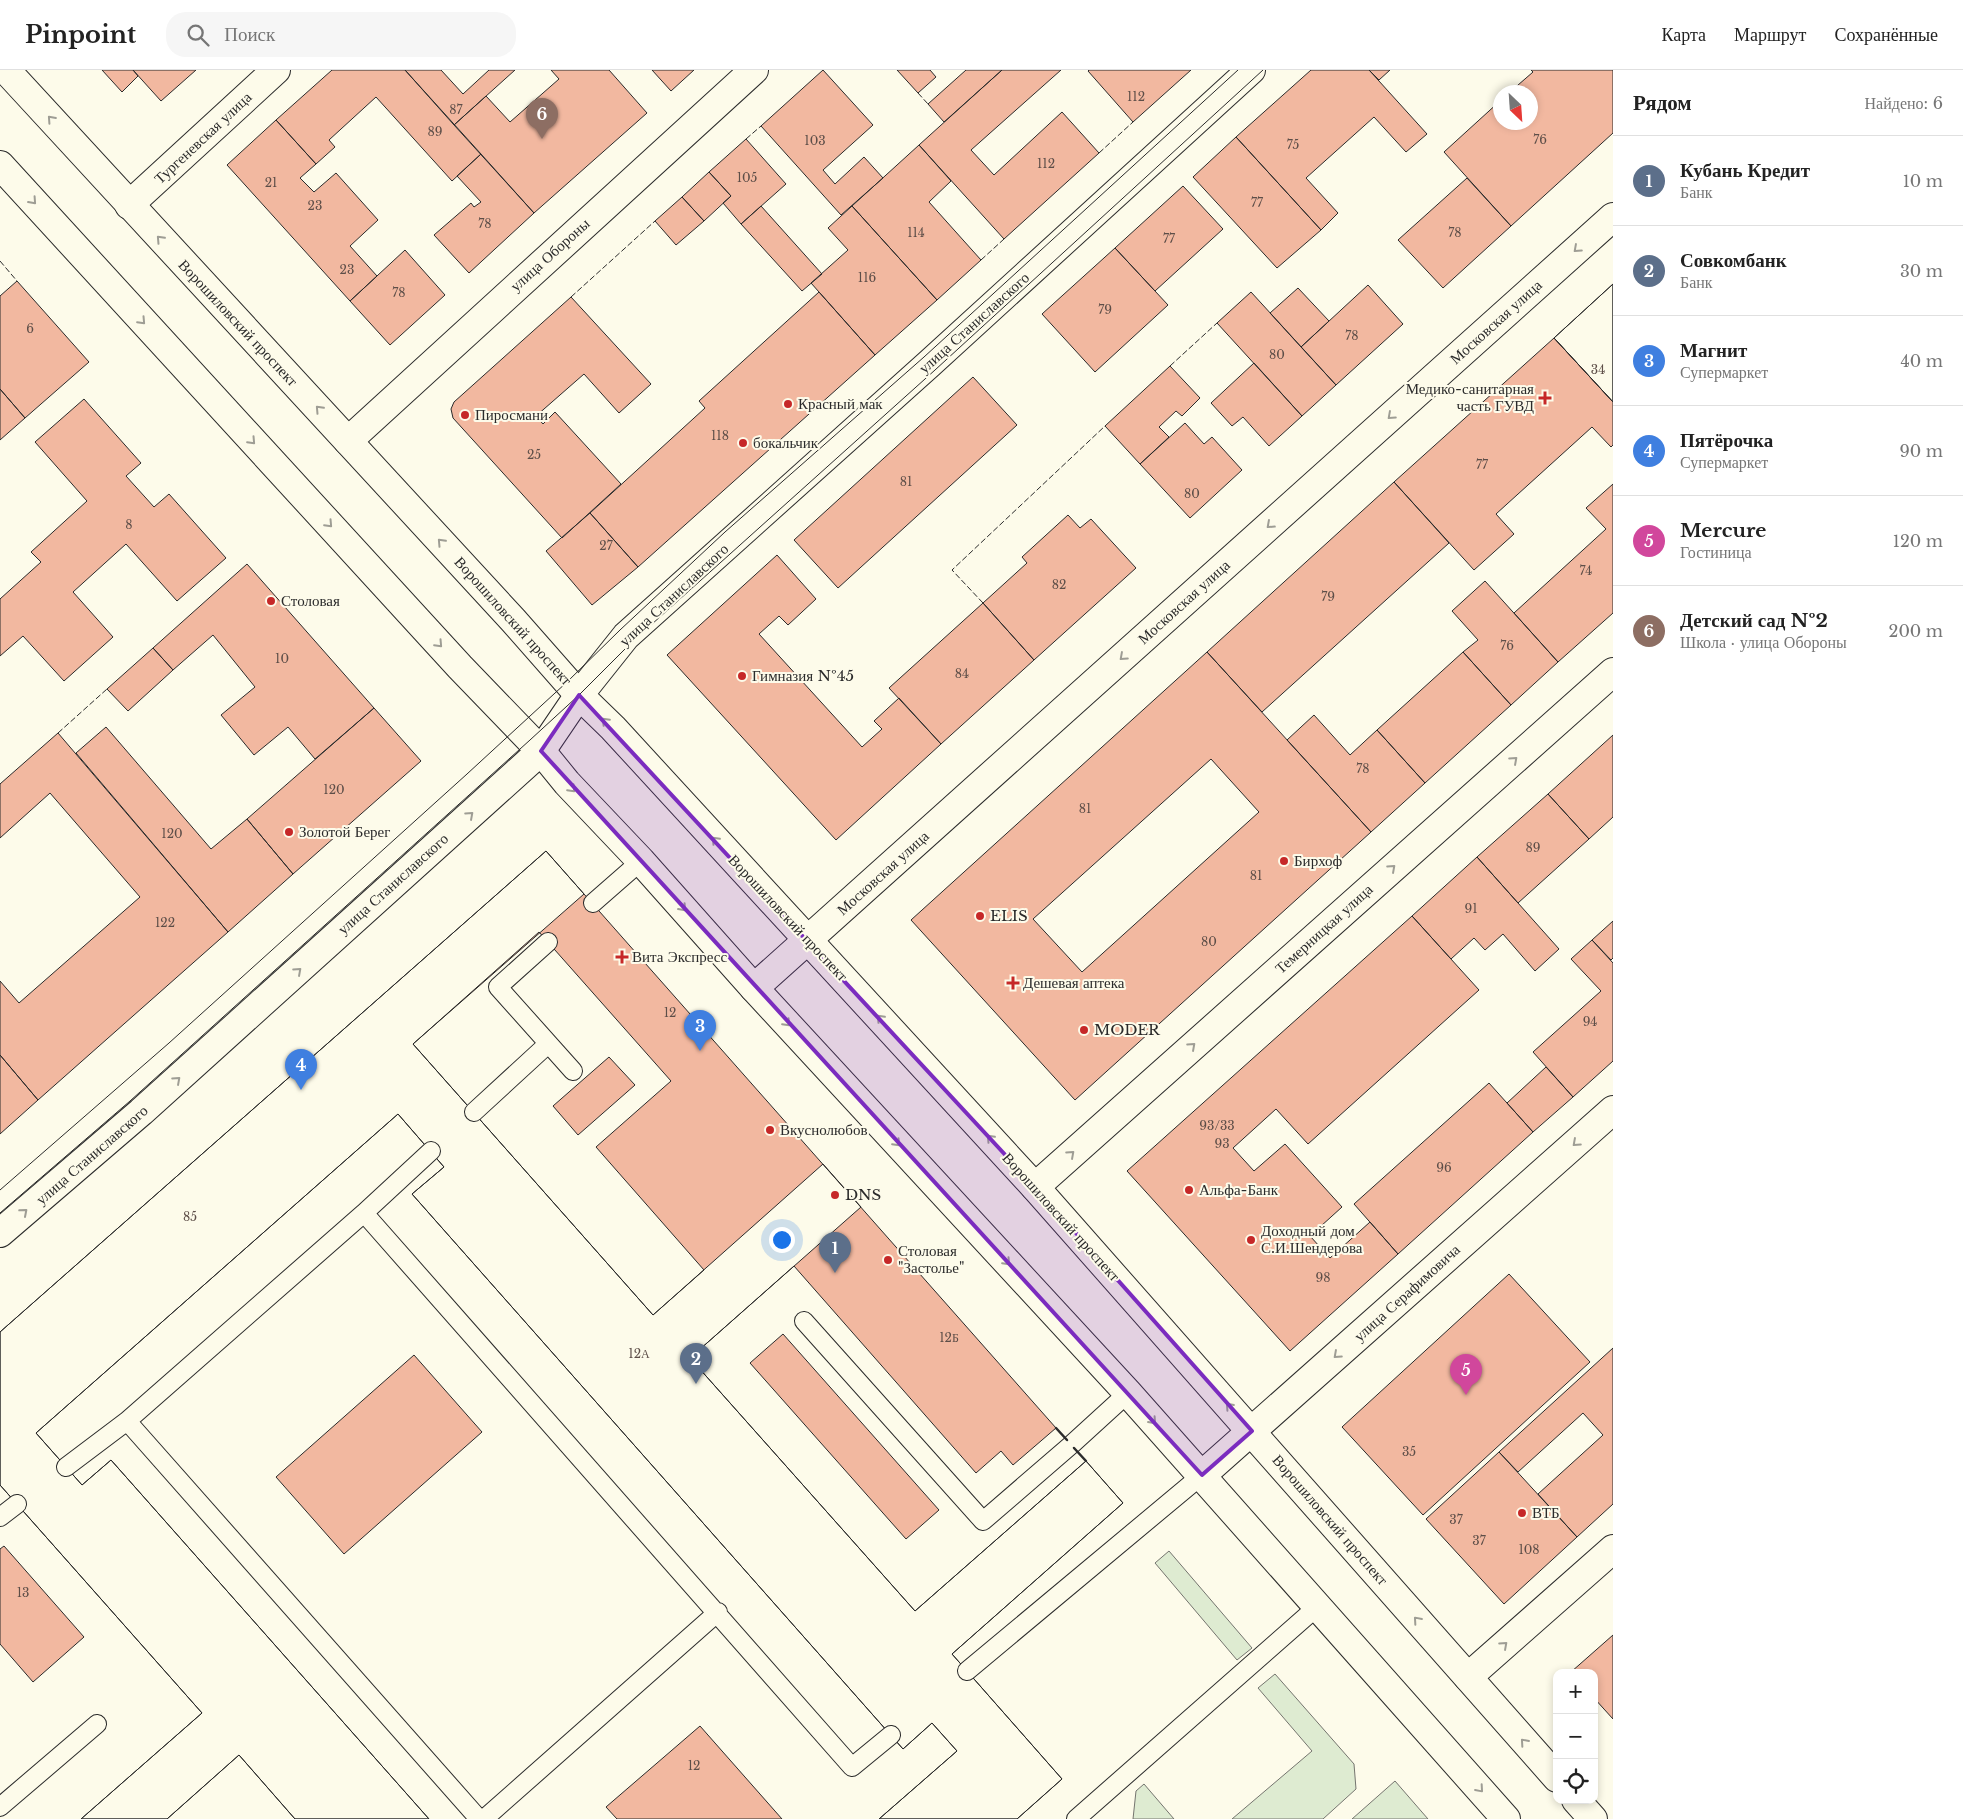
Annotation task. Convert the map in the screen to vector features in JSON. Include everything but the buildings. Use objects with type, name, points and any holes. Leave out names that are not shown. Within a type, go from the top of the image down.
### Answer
[{"type":"street","name":"Ворошиловский проспект","points":[[6,70],[128,205],[513,620],[579,695],[612,728],[1035,1187],[1553,1774]]},
{"type":"street","name":"Тургеневская улица","points":[[128,205],[276,70]]},
{"type":"street","name":"улица Обороны","points":[[348,441],[754,70]]},
{"type":"street","name":"улица Станиславского","points":[[0,1233],[141,1112],[541,751],[579,695],[626,636],[929,364],[1251,70]]},
{"type":"street","points":[[0,165],[434,638],[541,751],[567,784],[641,860],[754,988],[1128,1393],[1506,1819]]},
{"type":"street","name":"Московская улица","points":[[754,988],[1613,217]]},
{"type":"street","name":"Темерницкая улица","points":[[1035,1187],[1613,672]]},
{"type":"street","name":"улица Серафимовича","points":[[1202,1476],[1613,1110]]},
{"type":"street","points":[[1468,1678],[1613,1549]]},
{"type":"street","points":[[1580,1804],[1593,1819]]},
{"type":"lane","points":[[592,903],[641,860]]},
{"type":"lane","points":[[548,942],[498,987],[573,1071]]},
{"type":"lane","points":[[474,1112],[548,1044]]},
{"type":"lane","points":[[66,1467],[127,1421],[430,1152]]},
{"type":"lane","points":[[364,1212],[718,1612],[852,1767],[891,1735]]},
{"type":"lane","points":[[804,1320],[983,1521],[1128,1393]]},
{"type":"lane","points":[[127,1421],[479,1819]]},
{"type":"lane","points":[[967,1671],[1202,1476]]},
{"type":"lane","points":[[0,1517],[17,1504]]},
{"type":"lane","points":[[1076,1819],[1318,1606]]},
{"type":"lane","points":[[484,1819],[718,1612]]},
{"type":"lane","points":[[0,1807],[97,1724]]},
{"type":"highlighted area","points":[[579,695],[1035,1187],[1252,1431],[1202,1475],[541,751]]},
{"type":"green space","points":[[1169,1551],[1252,1648],[1237,1660],[1155,1563]]},
{"type":"green space","points":[[1275,1674],[1354,1764],[1356,1789],[1323,1819],[1232,1819],[1312,1751],[1258,1688]]},
{"type":"green space","points":[[1395,1781],[1428,1819],[1352,1819]]},
{"type":"green space","points":[[1144,1784],[1174,1819],[1133,1819],[1136,1791]]},
{"type":"tram line","points":[[0,1190],[169,1043],[467,774],[725,532],[924,357],[1238,70]]},
{"type":"tram line","points":[[0,1213],[130,1101],[530,740],[632,642],[935,370],[1263,70]]},
{"type":"fence","points":[[918,93],[928,104]]},
{"type":"fence","points":[[1099,153],[1133,122]]},
{"type":"fence","points":[[746,139],[761,126]]},
{"type":"fence","points":[[571,297],[655,221]]},
{"type":"fence","points":[[981,260],[1004,239]]},
{"type":"fence","points":[[0,261],[17,281]]},
{"type":"fence","points":[[1170,366],[1217,323]]},
{"type":"fence","points":[[983,603],[952,570],[1105,426]]},
{"type":"fence","points":[[58,733],[107,689]]},
{"type":"wall","points":[[1056,1428],[1067,1440]]},
{"type":"wall","points":[[1074,1448],[1086,1461]]},
{"type":"place","name":"Детский сад №2","points":[[542,139]]},
{"type":"place","name":"Медико-санитарная часть ГУВД","points":[[1545,398]]},
{"type":"place","name":"Красный мак","points":[[788,404]]},
{"type":"place","name":"Пиросмани","points":[[465,415]]},
{"type":"place","name":"бокальчик","points":[[743,443]]},
{"type":"place","name":"Столовая","points":[[271,601]]},
{"type":"place","name":"Гимназия №45","points":[[742,676]]},
{"type":"place","name":"Золотой Берег","points":[[289,832]]},
{"type":"place","name":"Бирхоф","points":[[1284,861]]},
{"type":"place","name":"ELIS","points":[[980,916]]},
{"type":"place","name":"Вита Экспресс","points":[[622,957]]},
{"type":"place","name":"Дешевая аптека","points":[[1013,983]]},
{"type":"place","name":"MODER","points":[[1084,1030]]},
{"type":"place","name":"Магнит","points":[[700,1051]]},
{"type":"place","name":"Пятёрочка","points":[[301,1090]]},
{"type":"place","name":"Вкуснолюбов","points":[[770,1130]]},
{"type":"place","name":"Альфа-Банк","points":[[1189,1190]]},
{"type":"place","name":"DNS","points":[[835,1195]]},
{"type":"place","name":"Доходный дом С.И.Шендерова","points":[[1251,1240]]},
{"type":"place","name":"Столовая \"Застолье\"","points":[[888,1260]]},
{"type":"place","name":"Кубань Кредит","points":[[835,1273]]},
{"type":"place","name":"Совкомбанк","points":[[696,1384]]},
{"type":"place","name":"Mercure","points":[[1466,1395]]},
{"type":"place","name":"ВТБ","points":[[1522,1513]]}]
